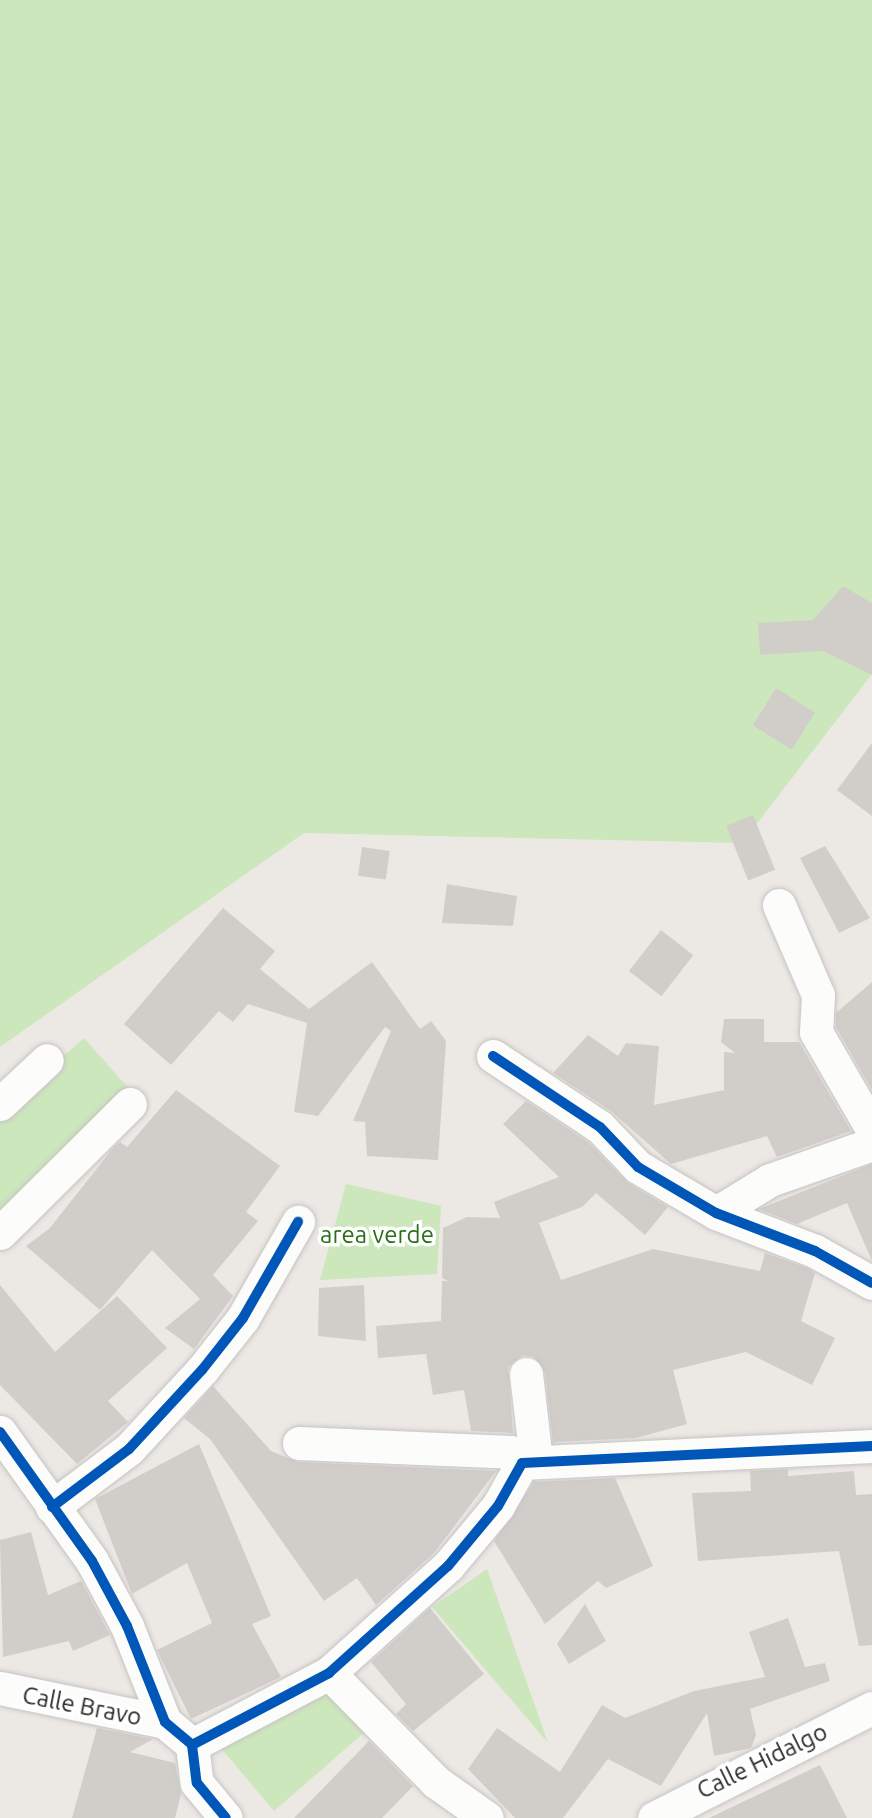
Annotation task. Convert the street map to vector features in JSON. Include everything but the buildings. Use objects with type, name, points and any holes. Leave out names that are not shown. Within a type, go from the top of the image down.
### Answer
[{"type":"street","points":[[779,905],[818,996],[816,1032],[872,1129]]},
{"type":"street","points":[[493,1056],[600,1127],[638,1167],[716,1213],[816,1251],[872,1283]]},
{"type":"street","points":[[0,1104],[47,1060]]},
{"type":"street","points":[[0,1233],[130,1104]]},
{"type":"street","points":[[716,1213],[770,1180],[872,1144]]},
{"type":"street","points":[[52,1507],[129,1449],[202,1370],[243,1318],[298,1222]]},
{"type":"street","points":[[192,1745],[329,1673],[448,1566],[498,1506],[529,1462],[526,1374]]},
{"type":"street","points":[[0,1432],[92,1561],[127,1626],[165,1722],[192,1745],[197,1783],[189,1818]]},
{"type":"street","points":[[299,1443],[511,1452],[529,1462],[872,1446]]},
{"type":"street","points":[[329,1673],[436,1782],[487,1818]]},
{"type":"street","name":"Calle Bravo","points":[[0,1688],[165,1722]]},
{"type":"street","name":"Calle Hidalgo","points":[[654,1818],[872,1708]]},
{"type":"street","points":[[197,1783],[226,1818]]},
{"type":"green space","points":[[0,0],[872,0],[872,674],[742,843],[304,833],[0,1047]]},
{"type":"green space","points":[[84,1038],[132,1092],[0,1211],[0,1112]]},
{"type":"green space","name":"area verde","points":[[346,1184],[441,1206],[437,1274],[320,1280]]},
{"type":"green space","points":[[487,1569],[548,1743],[432,1607]]},
{"type":"green space","points":[[325,1679],[374,1724],[274,1811],[219,1746]]},
{"type":"cycle path","points":[[493,1056],[600,1127],[638,1167],[716,1213],[815,1251],[872,1283]]},
{"type":"cycle path","points":[[52,1507],[129,1449],[202,1370],[243,1318],[298,1222]]},
{"type":"cycle path","points":[[0,1432],[92,1561],[127,1626],[165,1722],[192,1745],[197,1783],[226,1818]]},
{"type":"cycle path","points":[[192,1745],[329,1673],[448,1566],[498,1506],[522,1463],[872,1446]]}]
